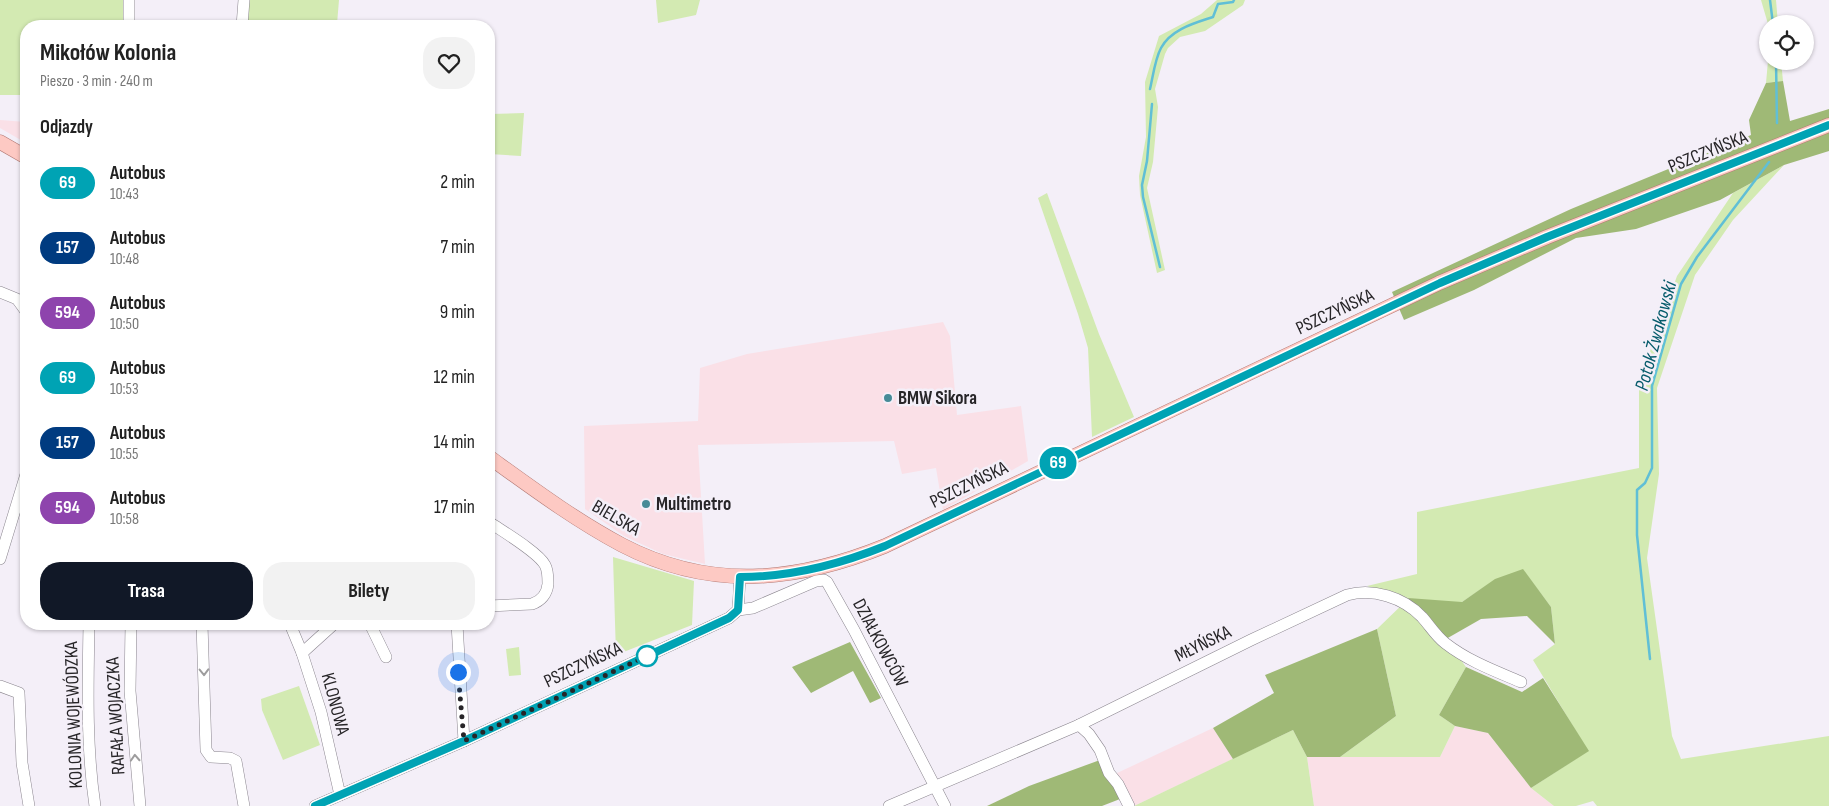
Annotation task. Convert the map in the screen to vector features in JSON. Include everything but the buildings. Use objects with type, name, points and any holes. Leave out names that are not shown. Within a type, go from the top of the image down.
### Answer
[{"type":"main road","name":"PSZCZYŃSKA","points":[[740,577],[777,576],[806,571],[844,561],[885,546],[1440,283],[1547,237],[1829,124]]},
{"type":"main road","points":[[0,142],[20,154]]},
{"type":"main road","name":"BIELSKA","points":[[495,462],[580,520],[628,548],[653,559],[691,570],[740,577]]},
{"type":"street","points":[[129,0],[129,20]]},
{"type":"street","points":[[242,20],[244,0]]},
{"type":"street","points":[[0,292],[17,299],[20,303]]},
{"type":"street","points":[[0,299],[20,307]]},
{"type":"street","points":[[0,559],[5,526],[20,489]]},
{"type":"street","points":[[495,526],[538,556],[545,565],[548,579],[547,589],[538,602],[525,606],[495,606]]},
{"type":"street","points":[[738,610],[740,577]]},
{"type":"street","name":"DZIAŁKOWCÓW","points":[[738,610],[753,608],[816,581],[824,580],[827,582],[854,630],[945,806]]},
{"type":"street","name":"MŁYŃSKA","points":[[889,806],[1079,725],[1251,640],[1347,595],[1360,592],[1374,592],[1405,603],[1421,616],[1445,643],[1480,664],[1521,682]]},
{"type":"street","name":"PSZCZYŃSKA","points":[[315,806],[464,741],[729,618],[738,610]]},
{"type":"street","name":"KOLONIA WOJEWÓDZKA","points":[[89,630],[90,774],[95,806]]},
{"type":"street","name":"RAFAŁA WOJACZKA","points":[[131,630],[130,691],[140,806]]},
{"type":"street","points":[[202,630],[206,750],[210,757],[230,758],[236,762],[244,806]]},
{"type":"street","name":"KLONOWA","points":[[292,630],[321,712],[340,796]]},
{"type":"street","points":[[302,653],[327,630]]},
{"type":"street","points":[[373,630],[386,657]]},
{"type":"street","points":[[456,630],[464,741]]},
{"type":"street","points":[[0,686],[19,693],[22,763],[29,806]]},
{"type":"street","points":[[1079,725],[1089,734],[1100,750],[1109,772],[1130,806]]},
{"type":"shaded area","points":[[0,120],[20,122],[20,140],[0,128]]},
{"type":"shaded area","points":[[943,322],[950,336],[957,415],[1021,406],[1028,461],[943,510],[936,468],[902,474],[894,441],[698,445],[705,564],[663,554],[624,536],[585,509],[584,426],[698,421],[700,368],[747,354]]},
{"type":"shaded area","points":[[1455,726],[1488,733],[1531,788],[1554,806],[1314,806],[1307,757],[1440,757]]},
{"type":"shaded area","points":[[1213,728],[1233,759],[1134,806],[1115,774]]},
{"type":"green space","points":[[0,0],[123,0],[123,20],[20,20],[20,95],[0,95]]},
{"type":"green space","points":[[248,0],[339,0],[337,20],[246,20]]},
{"type":"green space","points":[[656,0],[700,0],[696,15],[658,23]]},
{"type":"green space","points":[[1217,0],[1245,0],[1243,5],[1205,31],[1180,37],[1168,48],[1155,89],[1158,107],[1153,162],[1147,188],[1165,270],[1157,273],[1140,195],[1139,176],[1146,137],[1145,82],[1159,36],[1201,14]]},
{"type":"green space","points":[[1761,0],[1776,0],[1777,15],[1765,15]]},
{"type":"green space","points":[[1767,70],[1782,70],[1783,81],[1766,83]]},
{"type":"green space","points":[[1783,81],[1790,121],[1829,109],[1829,151],[1784,165],[1720,200],[1636,229],[1576,238],[1474,290],[1404,320],[1392,292],[1571,209],[1751,135],[1749,120],[1766,83]]},
{"type":"green space","points":[[524,113],[521,156],[495,154],[495,114]]},
{"type":"green space","points":[[1784,165],[1733,220],[1695,275],[1657,388],[1659,474],[1647,558],[1672,736],[1681,759],[1829,736],[1829,806],[1597,806],[1593,801],[1576,806],[1554,806],[1531,788],[1588,751],[1533,660],[1555,644],[1551,607],[1523,570],[1495,580],[1462,602],[1446,639],[1466,667],[1439,715],[1455,726],[1440,757],[1340,757],[1396,716],[1377,629],[1408,599],[1367,586],[1417,574],[1417,512],[1639,468],[1639,382],[1677,276],[1733,193]]},
{"type":"green space","points":[[1047,193],[1099,334],[1134,417],[1092,437],[1088,348],[1038,198]]},
{"type":"green space","points":[[613,557],[694,581],[692,625],[616,655]]},
{"type":"green space","points":[[1523,569],[1551,607],[1555,644],[1527,616],[1481,619],[1446,639],[1408,598],[1462,602],[1495,579]]},
{"type":"green space","points":[[1377,629],[1396,716],[1340,757],[1307,757],[1293,730],[1233,759],[1213,728],[1274,693],[1265,675]]},
{"type":"green space","points":[[850,642],[881,698],[870,703],[853,671],[811,693],[792,667]]},
{"type":"green space","points":[[519,647],[521,675],[509,676],[506,649]]},
{"type":"green space","points":[[1466,667],[1522,692],[1543,678],[1589,751],[1531,788],[1488,733],[1455,726],[1439,715]]},
{"type":"green space","points":[[299,686],[320,745],[283,760],[262,710],[261,699]]},
{"type":"green space","points":[[1293,730],[1307,757],[1314,806],[1134,806]]},
{"type":"green space","points":[[1100,760],[1120,799],[1102,806],[987,806],[1029,786]]},
{"type":"waterway","points":[[1150,89],[1157,57],[1165,41],[1177,31],[1213,17],[1218,4],[1233,2],[1234,0]]},
{"type":"waterway","name":"Potok Żwakowski","points":[[1770,0],[1772,15]]},
{"type":"waterway","name":"Potok Żwakowski","points":[[1776,70],[1777,123]]},
{"type":"waterway","points":[[1152,104],[1147,161],[1142,185],[1143,197],[1160,267]]},
{"type":"waterway","name":"Potok Żwakowski","points":[[1650,659],[1637,535],[1637,490],[1645,483],[1652,468],[1652,386],[1681,284],[1697,257],[1769,162]]},
{"type":"bus line","name":"69","points":[[315,806],[464,741],[729,618],[736,614],[738,610],[740,602],[740,577],[777,576],[799,573],[863,555],[885,546],[1440,283],[1547,237],[1829,125]]},
{"type":"place","name":"BMW Sikora","points":[[888,398]]},
{"type":"place","name":"Multimetro","points":[[646,504]]},
{"type":"route","points":[[458,672],[464,741],[647,656]]}]
